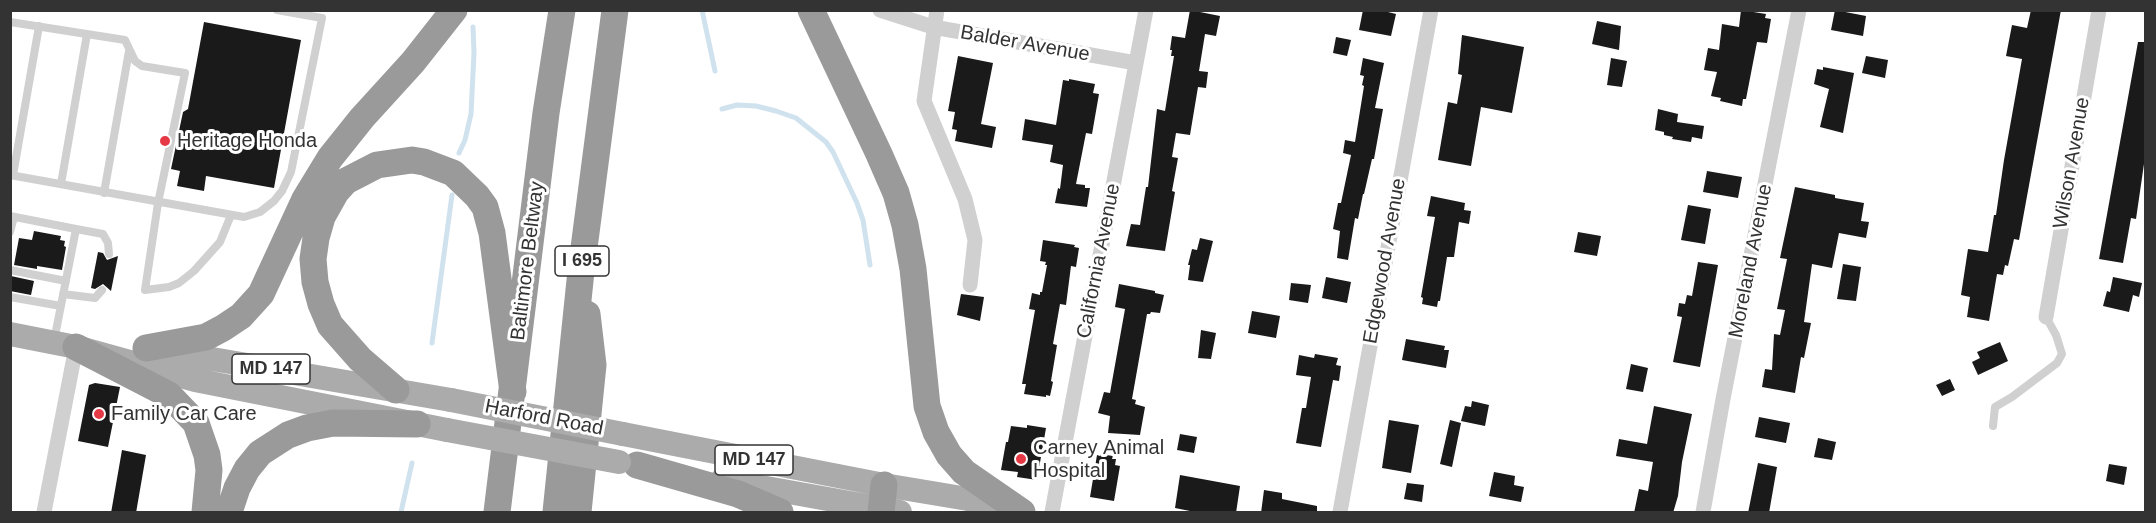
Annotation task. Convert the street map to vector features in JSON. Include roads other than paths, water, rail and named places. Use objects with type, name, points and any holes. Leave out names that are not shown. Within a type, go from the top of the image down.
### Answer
[{"type":"highway","points":[[146,348],[206,337],[241,316],[261,294],[305,199],[330,158],[362,118],[413,62],[454,10]]},
{"type":"highway","name":"Baltimore Beltway","points":[[496,507],[513,392],[546,112],[562,10]]},
{"type":"highway","name":"I 695","points":[[556,513],[581,271],[615,10]]},
{"type":"highway","points":[[811,10],[896,193],[913,269],[927,406],[936,432],[948,455],[964,472],[1022,513]]},
{"type":"highway","points":[[396,390],[360,359],[330,325],[315,282],[313,259],[322,217],[336,192],[346,181],[377,165],[412,160],[453,173],[471,189],[485,207],[492,233],[513,392]]},
{"type":"highway","points":[[578,513],[593,365],[581,271]]},
{"type":"highway","points":[[65,345],[169,395],[196,423],[207,454],[209,470],[205,513]]},
{"type":"highway","points":[[229,513],[237,488],[247,469],[260,453],[288,435],[306,428],[333,423],[417,424]]},
{"type":"highway","points":[[628,463],[738,494],[780,513]]},
{"type":"main road","name":"Harford Road","points":[[10,334],[65,345],[195,380],[628,463],[886,505],[968,499],[1008,513]]},
{"type":"main road","name":"Harford Road","points":[[65,345],[146,348],[451,400],[623,434],[886,505]]},
{"type":"street","name":"Balder Avenue","points":[[880,10],[933,27],[1136,63]]},
{"type":"street","points":[[936,10],[924,101],[965,199],[975,240],[970,285]]},
{"type":"street","name":"California Avenue","points":[[1052,513],[1146,10]]},
{"type":"street","name":"Edgewood Avenue","points":[[1340,513],[1431,10]]},
{"type":"street","name":"Moreland Avenue","points":[[1703,513],[1799,10]]},
{"type":"street","name":"Wilson Avenue","points":[[2046,316],[2099,10]]},
{"type":"street","points":[[44,513],[65,345]]},
{"type":"lane","points":[[39,26],[12,175],[244,217],[260,212],[274,201],[282,191],[291,172],[322,18],[277,10]]},
{"type":"lane","points":[[10,22],[125,40],[135,61],[142,66],[185,73],[158,203],[145,290],[169,287],[179,283],[194,271],[220,242],[231,215]]},
{"type":"lane","points":[[61,184],[87,34]]},
{"type":"lane","points":[[104,193],[129,51]]},
{"type":"lane","points":[[10,232],[12,216],[103,234],[108,243],[109,254]]},
{"type":"lane","points":[[65,345],[61,306],[76,229]]},
{"type":"lane","points":[[10,270],[66,281]]},
{"type":"lane","points":[[63,294],[95,298],[102,290]]},
{"type":"lane","points":[[10,297],[61,306]]},
{"type":"lane","points":[[1993,426],[1995,407],[2057,363],[2062,354],[2056,335],[2046,316]]},
{"type":"waterway","points":[[702,10],[715,71]]},
{"type":"waterway","points":[[459,153],[465,140],[471,114],[473,27]]},
{"type":"waterway","points":[[722,109],[737,105],[756,106],[776,111],[796,118],[826,142],[857,203],[863,220],[870,265]]},
{"type":"waterway","points":[[432,343],[452,195]]},
{"type":"waterway","points":[[401,512],[412,463]]},
{"type":"place","name":"Heritage Honda","points":[[165,141]]},
{"type":"place","name":"Family Car Care","points":[[99,414]]},
{"type":"place","name":"Carney Animal Hospital","points":[[1021,459]]}]
